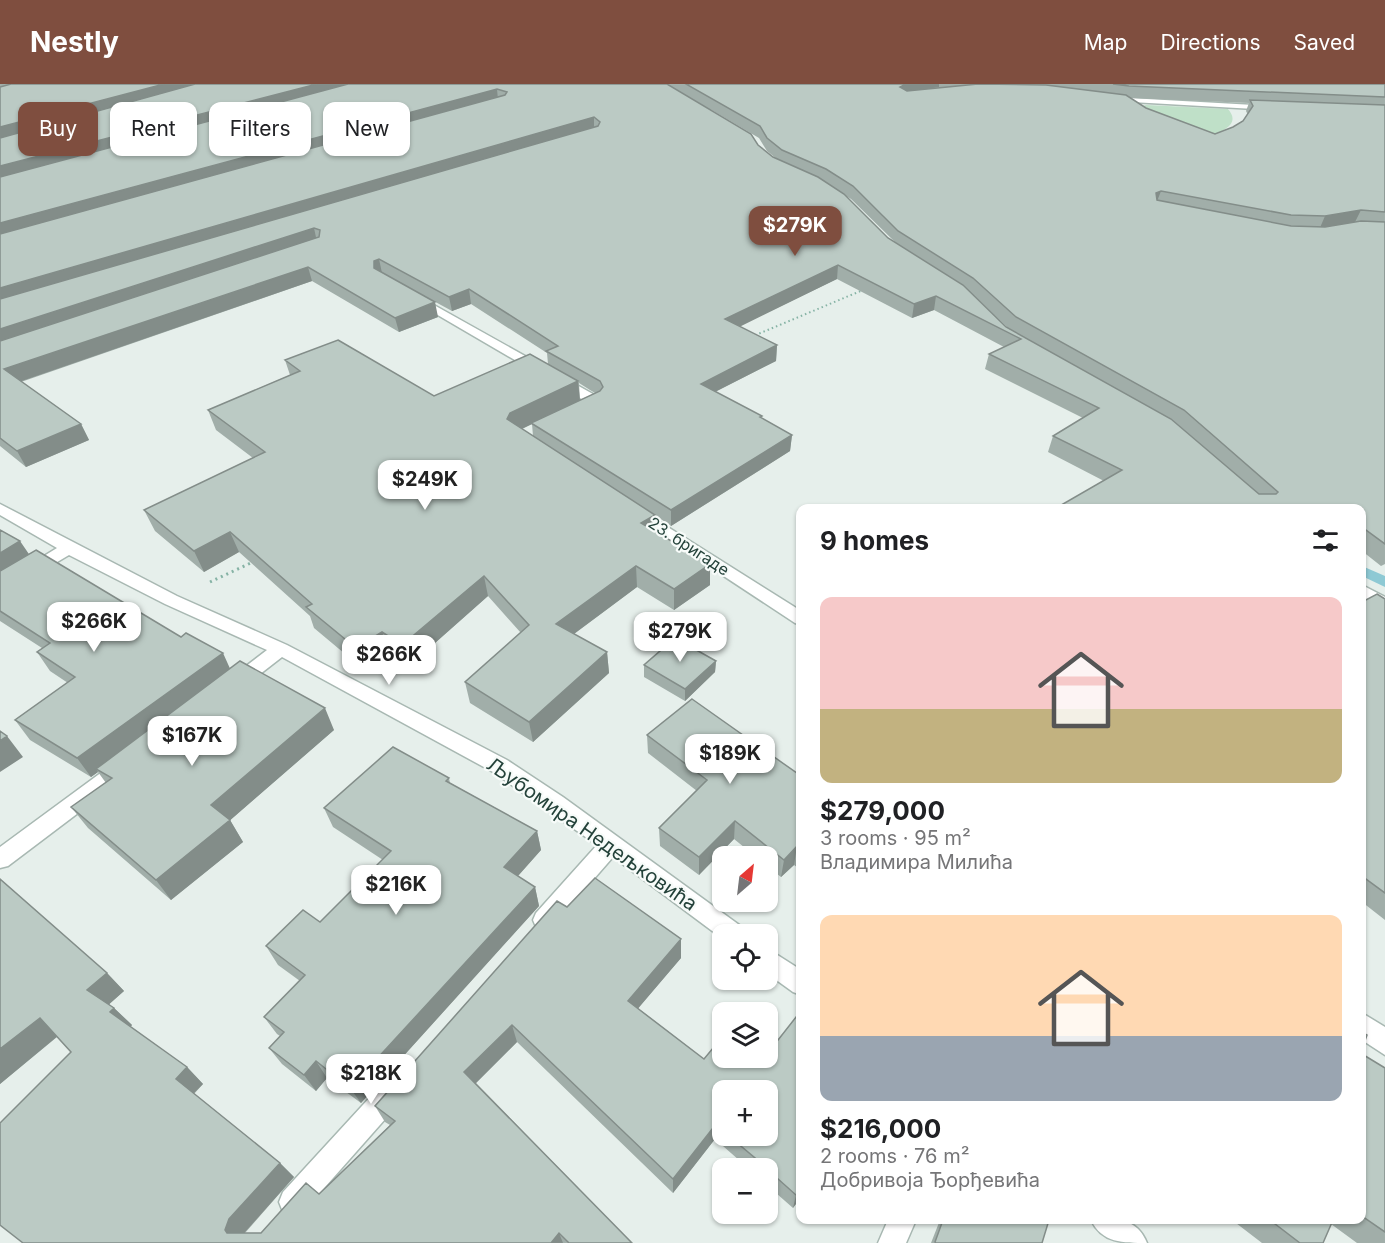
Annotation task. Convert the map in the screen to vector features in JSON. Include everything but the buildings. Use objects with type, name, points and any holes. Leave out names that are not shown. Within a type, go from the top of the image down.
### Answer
[{"type":"street","points":[[1107,98],[1126,102],[1283,109]]},
{"type":"street","points":[[1126,102],[1140,112]]},
{"type":"street","points":[[1237,107],[1243,117]]},
{"type":"street","points":[[403,290],[595,401],[566,415]]},
{"type":"street","name":"23. бригаде","points":[[619,501],[796,616]]},
{"type":"street","name":"Љубомира Недељковића","points":[[0,509],[69,548],[171,600],[281,650],[500,766],[556,803],[720,924]]},
{"type":"street","points":[[0,590],[69,548]]},
{"type":"street","points":[[1366,593],[1385,604]]},
{"type":"street","points":[[215,698],[281,650]]},
{"type":"street","points":[[0,859],[141,754]]},
{"type":"street","points":[[532,933],[611,845]]},
{"type":"street","points":[[778,967],[796,980]]},
{"type":"street","points":[[1366,1028],[1385,1043]]},
{"type":"street","points":[[281,1216],[407,1075]]},
{"type":"street","points":[[892,1243],[900,1224]]},
{"type":"street","points":[[1109,1224],[1133,1243]]},
{"type":"path","points":[[746,339],[865,290]]},
{"type":"path","points":[[171,600],[258,560]]},
{"type":"green space","points":[[1142,106],[1228,109],[1233,118],[1227,128],[1214,135],[1152,115]]},
{"type":"waterway","points":[[1366,572],[1385,582]]}]
